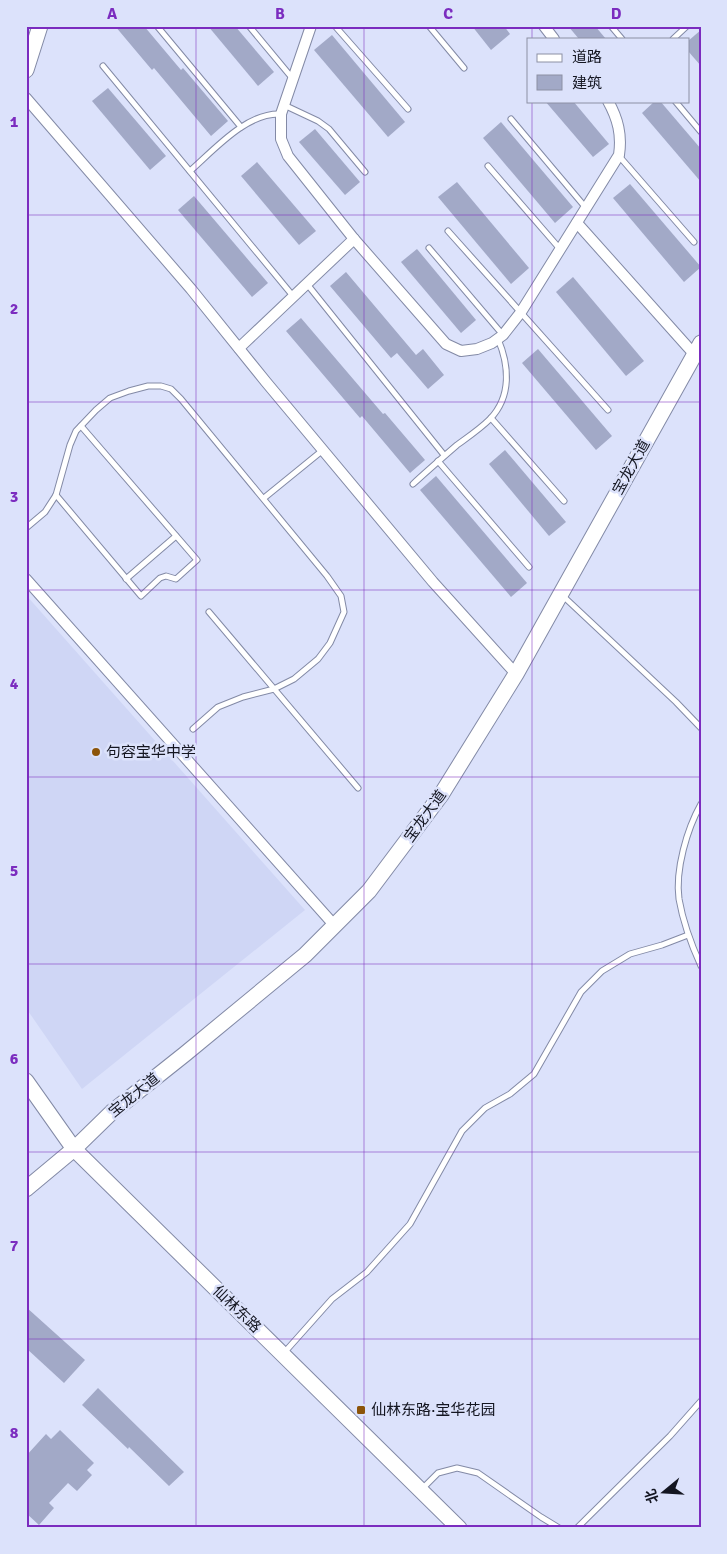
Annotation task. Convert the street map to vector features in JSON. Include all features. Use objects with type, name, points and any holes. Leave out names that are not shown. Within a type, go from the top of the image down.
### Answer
[{"type":"street","points":[[26,70],[40,26]]},
{"type":"street","points":[[311,26],[294,80],[282,110],[281,139],[288,156],[354,239],[446,344],[461,350],[478,349],[501,337],[520,312],[619,156],[621,144],[619,127],[609,102]]},
{"type":"street","points":[[544,26],[553,38]]},
{"type":"street","points":[[26,98],[113,197],[434,582],[516,674]]},
{"type":"street","points":[[577,223],[697,348]]},
{"type":"street","points":[[239,348],[354,239]]},
{"type":"street","name":"宝龙大道","points":[[26,1189],[74,1149],[112,1112],[304,955],[369,891],[441,795],[516,674],[697,348]]},
{"type":"street","points":[[26,580],[335,926]]},
{"type":"street","name":"仙林东路","points":[[26,1081],[74,1149],[459,1528]]},
{"type":"lane","points":[[157,26],[241,127]]},
{"type":"lane","points":[[249,26],[294,80]]},
{"type":"lane","points":[[336,26],[408,109]]},
{"type":"lane","points":[[429,26],[464,68]]},
{"type":"lane","points":[[611,26],[621,38]]},
{"type":"lane","points":[[674,38],[687,26]]},
{"type":"lane","points":[[103,66],[294,296]]},
{"type":"lane","points":[[676,102],[701,132]]},
{"type":"lane","points":[[190,171],[241,127],[260,117],[282,110],[318,121],[329,129],[365,172]]},
{"type":"lane","points":[[511,119],[586,208]]},
{"type":"lane","points":[[619,156],[694,242]]},
{"type":"lane","points":[[488,166],[560,250]]},
{"type":"lane","points":[[448,231],[608,410]]},
{"type":"lane","points":[[413,484],[491,418],[502,399],[506,382],[507,365],[501,337],[429,248]]},
{"type":"lane","points":[[307,284],[444,456]]},
{"type":"lane","points":[[26,528],[45,512],[56,495],[70,445],[76,431],[110,398],[148,386],[161,386],[171,390],[181,399],[264,498],[327,576],[341,596],[344,612],[330,642],[318,659],[294,679],[274,689],[243,697],[218,707],[193,729]]},
{"type":"lane","points":[[491,418],[564,501]]},
{"type":"lane","points":[[56,495],[141,596],[160,578],[166,576],[176,579],[197,560],[81,426]]},
{"type":"lane","points":[[264,498],[323,450]]},
{"type":"lane","points":[[438,461],[529,567]]},
{"type":"lane","points":[[126,579],[176,536]]},
{"type":"lane","points":[[560,594],[676,702],[701,728]]},
{"type":"lane","points":[[209,612],[358,788]]},
{"type":"lane","points":[[701,804],[687,838],[681,862],[679,897],[688,935],[701,966]]},
{"type":"lane","points":[[283,1354],[332,1299],[368,1272],[410,1224],[462,1132],[485,1108],[510,1094],[534,1074],[581,992],[602,970],[630,954],[688,935]]},
{"type":"lane","points":[[577,1528],[670,1436],[701,1401]]},
{"type":"lane","points":[[421,1490],[438,1473],[457,1468],[478,1473],[540,1517],[559,1528]]},
{"type":"shaded area","name":"句容宝华中学","points":[[26,595],[305,910],[82,1089],[26,1008]]},
{"type":"building","points":[[115,26],[144,26],[228,121],[211,136],[154,68],[152,70]]},
{"type":"building","points":[[208,26],[235,26],[274,72],[258,86]]},
{"type":"building","points":[[472,26],[504,26],[510,34],[491,50]]},
{"type":"building","points":[[568,26],[595,26],[605,38],[578,38]]},
{"type":"building","points":[[701,30],[701,66],[690,53],[690,39]]},
{"type":"building","points":[[332,35],[405,122],[388,137],[314,50]]},
{"type":"building","points":[[108,88],[166,156],[150,170],[92,101]]},
{"type":"building","points":[[546,102],[574,102],[609,144],[593,157]]},
{"type":"building","points":[[654,102],[661,102],[701,149],[701,182],[642,113]]},
{"type":"building","points":[[501,122],[573,207],[555,223],[483,138]]},
{"type":"building","points":[[315,129],[360,182],[345,195],[299,142]]},
{"type":"building","points":[[257,162],[316,231],[299,245],[241,176]]},
{"type":"building","points":[[457,182],[529,268],[511,284],[438,197]]},
{"type":"building","points":[[630,184],[701,267],[684,282],[613,198]]},
{"type":"building","points":[[194,196],[268,283],[252,297],[178,210]]},
{"type":"building","points":[[417,249],[476,320],[461,333],[401,262]]},
{"type":"building","points":[[346,272],[416,355],[423,349],[444,375],[428,389],[397,353],[391,358],[330,286]]},
{"type":"building","points":[[573,277],[644,361],[626,376],[556,292]]},
{"type":"building","points":[[301,318],[425,460],[410,473],[286,331]]},
{"type":"building","points":[[538,349],[612,436],[596,450],[522,363]]},
{"type":"building","points":[[505,450],[566,522],[549,536],[489,464]]},
{"type":"building","points":[[436,476],[527,583],[511,597],[420,490]]},
{"type":"building","points":[[26,1307],[85,1360],[64,1383],[26,1348]]},
{"type":"building","points":[[98,1388],[184,1472],[169,1486],[82,1405]]},
{"type":"building","points":[[60,1430],[94,1463],[87,1470],[92,1475],[77,1491],[68,1483],[49,1503],[54,1508],[39,1525],[26,1513],[26,1456],[46,1434],[51,1439]]},
{"type":"place","name":"句容宝华中学","points":[[96,752]]},
{"type":"place","name":"仙林东路·宝华花园","points":[[361,1410]]}]
